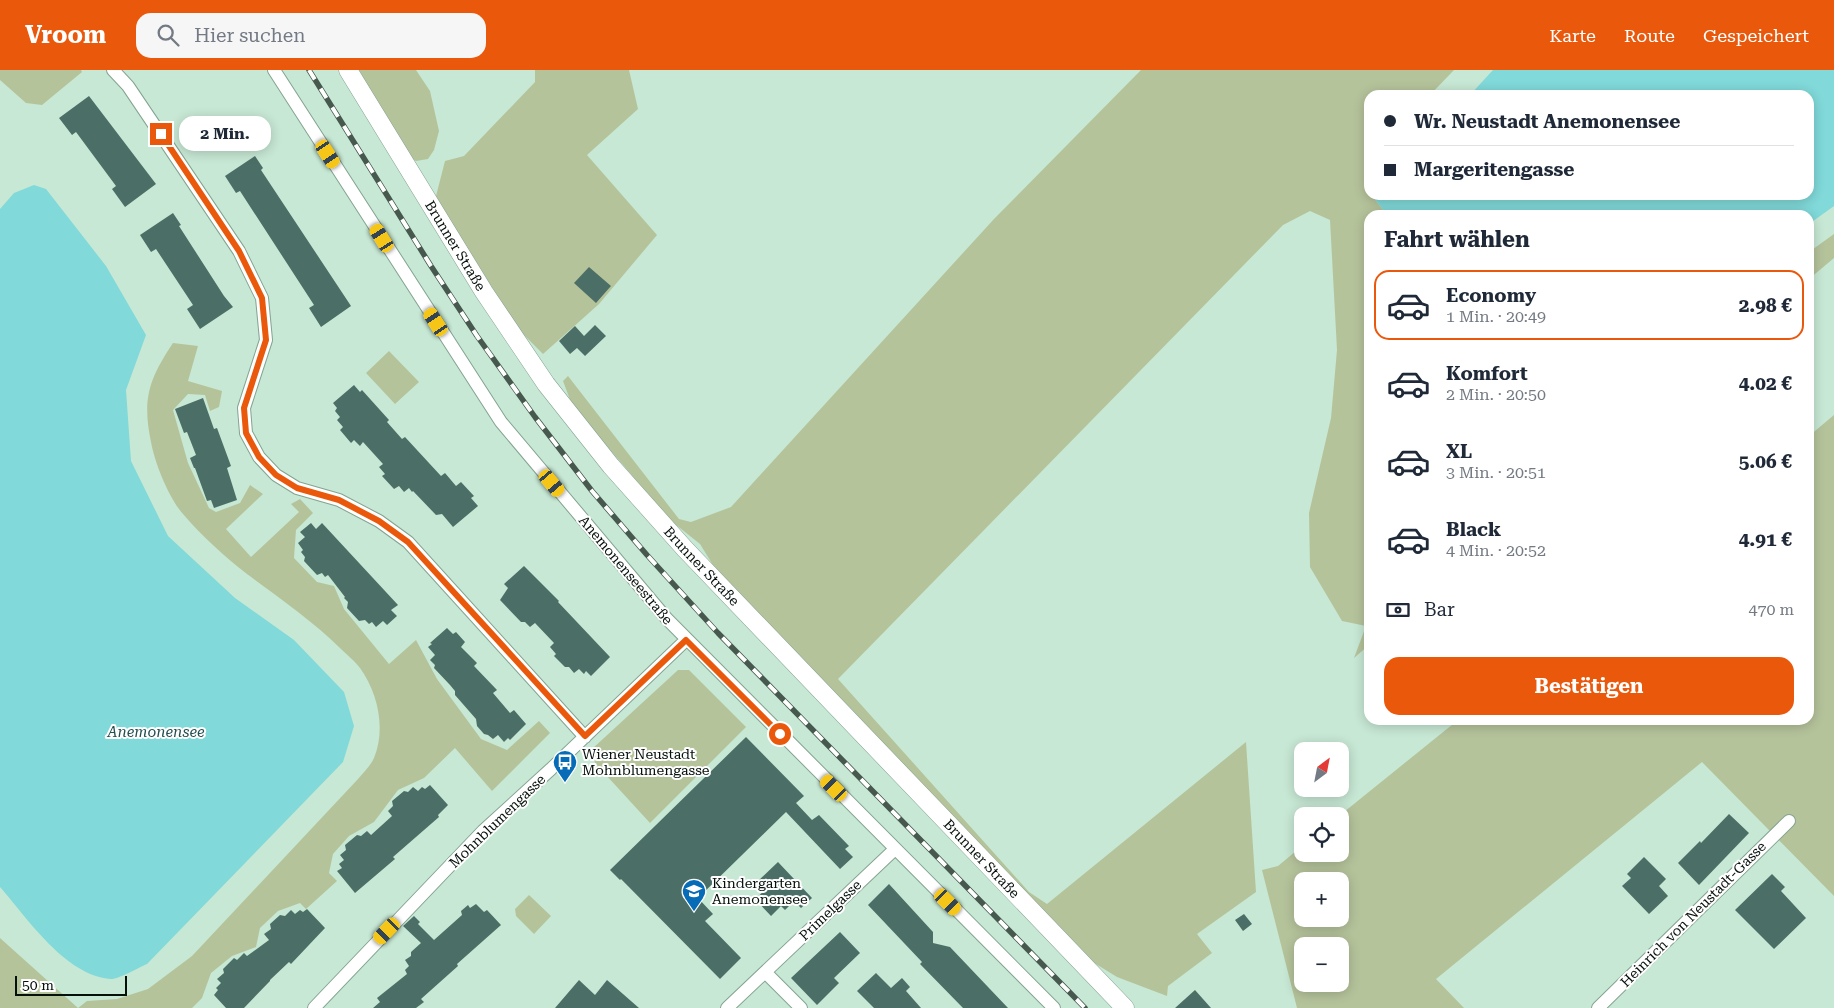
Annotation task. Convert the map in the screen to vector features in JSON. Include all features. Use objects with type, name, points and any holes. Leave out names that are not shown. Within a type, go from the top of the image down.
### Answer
[{"type":"main road","name":"Brunner Straße","points":[[348,70],[484,292],[546,384],[611,466],[685,549],[1125,1008]]},
{"type":"street","points":[[113,70],[128,86],[239,251],[262,298],[266,340],[244,408],[246,433],[259,457],[276,475],[297,488],[339,500],[379,521],[408,542],[585,736]]},
{"type":"street","name":"Anemonenseestraße","points":[[274,70],[501,422],[667,620],[1054,1008]]},
{"type":"street","name":"Mohnblumengasse","points":[[314,1008],[483,831],[686,640]]},
{"type":"street","name":"Heinrich von Neustadt-Gasse","points":[[1598,1008],[1789,821]]},
{"type":"street","name":"Primelgasse","points":[[727,1008],[895,849]]},
{"type":"street","points":[[765,972],[801,1008]]},
{"type":"green space","points":[[0,70],[81,70],[82,72],[42,105],[26,103],[0,80]]},
{"type":"green space","points":[[359,70],[416,70],[430,91],[439,131],[434,150],[428,159],[416,161],[406,155]]},
{"type":"green space","points":[[535,70],[629,70],[638,109],[587,155],[657,235],[599,304],[543,354],[518,329],[435,200],[445,161],[464,156],[535,82]]},
{"type":"green space","points":[[1141,70],[1454,70],[1435,90],[1364,90],[1364,200],[1376,200],[1383,210],[1364,210],[1364,626],[1342,621],[1310,567],[1309,513],[1331,418],[1337,350],[1330,220],[1310,211],[1283,225],[838,679],[1029,892],[1047,904],[1246,742],[1256,892],[1197,934],[1212,953],[1168,986],[1167,996],[1117,977],[1091,961],[716,570],[700,544],[670,520],[572,405],[563,381],[568,376],[679,519],[691,522],[731,507],[994,219]]},
{"type":"green space","points":[[1834,234],[1834,258],[1814,275],[1814,248]]},
{"type":"green space","points":[[173,343],[198,346],[188,381],[222,391],[219,407],[210,411],[205,395],[188,394],[173,410],[188,463],[209,508],[216,512],[240,503],[250,485],[263,494],[226,529],[251,557],[299,512],[291,504],[300,499],[313,513],[296,530],[294,558],[317,582],[334,586],[344,609],[389,664],[416,640],[437,679],[481,739],[507,750],[539,721],[550,733],[492,791],[455,748],[424,778],[398,790],[374,822],[349,836],[333,854],[329,873],[337,881],[306,909],[300,903],[278,911],[260,928],[256,947],[232,956],[211,973],[202,998],[192,1008],[78,1008],[87,1001],[117,999],[148,989],[192,956],[358,779],[373,761],[378,747],[380,723],[376,700],[358,665],[319,629],[247,574],[214,546],[178,507],[163,480],[153,451],[148,427],[147,413],[150,390],[158,368]]},
{"type":"green space","points":[[389,351],[419,382],[395,404],[366,373]]},
{"type":"green space","points":[[1834,415],[1834,896],[1702,762],[1436,979],[1464,1008],[1297,1008],[1262,870],[1278,866],[1294,853],[1294,862],[1349,862],[1349,808],[1452,725],[1814,725],[1814,432]]},
{"type":"green space","points":[[1364,631],[1364,649],[1354,658]]},
{"type":"green space","points":[[678,670],[689,670],[746,727],[650,823],[595,763],[592,749]]},
{"type":"green space","points":[[529,895],[551,916],[534,934],[516,916],[515,909]]},
{"type":"green space","points":[[0,938],[78,1008],[0,1008]]},
{"type":"water","points":[[1493,70],[1834,70],[1834,206],[1814,220],[1814,210],[1383,210],[1376,200],[1814,200],[1814,90],[1475,90]]},
{"type":"water","name":"Anemonensee","points":[[34,185],[46,189],[106,266],[146,335],[126,390],[131,461],[168,536],[235,598],[294,640],[344,692],[354,726],[343,762],[147,964],[114,979],[94,975],[63,957],[49,944],[0,887],[0,209],[14,193]]},
{"type":"building","points":[[89,96],[156,184],[125,207],[112,189],[116,186],[76,132],[72,135],[59,118]]},
{"type":"building","points":[[255,156],[263,168],[261,170],[351,306],[321,327],[309,308],[314,305],[240,191],[236,193],[225,176]]},
{"type":"building","points":[[173,213],[181,225],[179,226],[233,307],[200,329],[187,309],[193,305],[156,249],[151,252],[140,235]]},
{"type":"building","points":[[589,267],[611,286],[596,303],[574,283]]},
{"type":"building","points":[[595,325],[606,336],[585,356],[577,348],[570,354],[559,341],[575,326],[584,336]]},
{"type":"building","points":[[354,385],[360,392],[362,390],[389,420],[387,422],[402,439],[405,437],[441,476],[445,473],[456,486],[461,482],[474,496],[471,498],[478,506],[453,527],[442,514],[436,515],[409,488],[404,492],[399,486],[394,489],[382,476],[385,474],[379,467],[383,464],[363,442],[360,446],[354,440],[351,443],[340,430],[343,427],[337,420],[340,417],[335,411],[337,408],[333,403]]},
{"type":"building","points":[[203,398],[214,429],[217,428],[231,466],[227,468],[237,500],[214,508],[211,500],[207,501],[190,458],[196,455],[187,432],[184,433],[175,409]]},
{"type":"building","points":[[311,523],[316,529],[322,523],[398,605],[391,610],[397,616],[387,625],[383,621],[376,627],[372,622],[369,624],[365,620],[359,621],[347,608],[348,602],[328,575],[325,577],[322,573],[317,575],[304,561],[305,557],[301,552],[303,550],[298,543],[305,537],[300,532]]},
{"type":"building","points":[[524,566],[610,657],[591,676],[586,671],[584,674],[579,669],[574,673],[569,667],[565,667],[554,656],[556,654],[550,647],[554,643],[535,623],[530,627],[525,622],[521,622],[500,600],[508,588],[504,584]]},
{"type":"building","points":[[447,628],[453,634],[456,632],[465,642],[461,647],[477,663],[474,666],[497,690],[493,693],[510,713],[514,710],[526,724],[510,740],[508,738],[504,742],[498,735],[493,739],[484,734],[477,726],[476,719],[455,695],[455,691],[434,668],[435,665],[430,660],[435,655],[428,647]]},
{"type":"building","points":[[746,737],[804,796],[796,803],[812,820],[819,815],[849,846],[845,849],[853,857],[840,869],[786,812],[698,898],[713,914],[705,921],[741,958],[720,979],[610,870]]},
{"type":"building","points":[[430,785],[448,805],[438,815],[439,817],[393,857],[395,859],[355,893],[337,871],[342,868],[339,864],[344,860],[340,855],[346,850],[345,845],[357,835],[361,836],[367,831],[371,835],[392,816],[388,811],[393,806],[392,801],[404,791],[408,792],[413,787],[418,791],[422,787],[425,789]]},
{"type":"building","points":[[1729,814],[1749,833],[1699,885],[1678,863],[1700,841],[1701,843]]},
{"type":"building","points":[[1644,857],[1666,879],[1659,886],[1668,896],[1649,914],[1622,886],[1631,878],[1627,874]]},
{"type":"building","points":[[778,862],[812,898],[801,908],[794,901],[785,910],[781,906],[771,916],[755,899],[765,890],[757,882]]},
{"type":"building","points":[[1772,874],[1785,887],[1781,891],[1806,918],[1774,949],[1735,910]]},
{"type":"building","points":[[889,884],[933,932],[933,943],[950,947],[1008,1008],[963,1008],[920,964],[922,962],[868,905]]},
{"type":"building","points":[[476,904],[484,912],[487,910],[501,925],[421,999],[424,1002],[416,1008],[373,1008],[380,1002],[377,998],[407,974],[405,970],[409,966],[405,960],[411,956],[411,952],[421,943],[403,926],[414,916],[420,922],[418,924],[434,940],[462,915],[461,911],[468,905],[470,908]]},
{"type":"building","points":[[307,909],[325,928],[291,964],[289,962],[244,1008],[226,1008],[214,995],[218,990],[216,988],[221,983],[217,979],[224,973],[223,969],[234,958],[237,960],[244,953],[247,956],[269,940],[264,934],[271,929],[270,924],[280,915],[285,916],[291,910],[295,914],[300,910],[303,912]]},
{"type":"building","points":[[1244,914],[1252,924],[1243,931],[1235,920]]},
{"type":"building","points":[[840,932],[860,953],[834,978],[839,983],[817,1005],[791,978]]},
{"type":"building","points":[[876,973],[891,988],[902,978],[910,987],[906,991],[921,1008],[874,1008],[857,991]]},
{"type":"building","points":[[579,980],[595,995],[607,980],[639,1008],[555,1008]]},
{"type":"building","points":[[1195,990],[1211,1008],[1175,1008]]},
{"type":"railway","points":[[309,70],[431,266],[477,336],[535,417],[592,491],[718,633],[1085,1008]]},
{"type":"place","name":"Wiener Neustadt Mohnblumengasse","points":[[565,783]]},
{"type":"place","name":"Kindergarten Anemonensee","points":[[694,912]]},
{"type":"route","points":[[161,134],[239,251],[262,298],[266,340],[244,408],[246,433],[259,457],[276,475],[297,488],[339,500],[379,521],[408,542],[585,736],[686,640],[780,734]]}]
